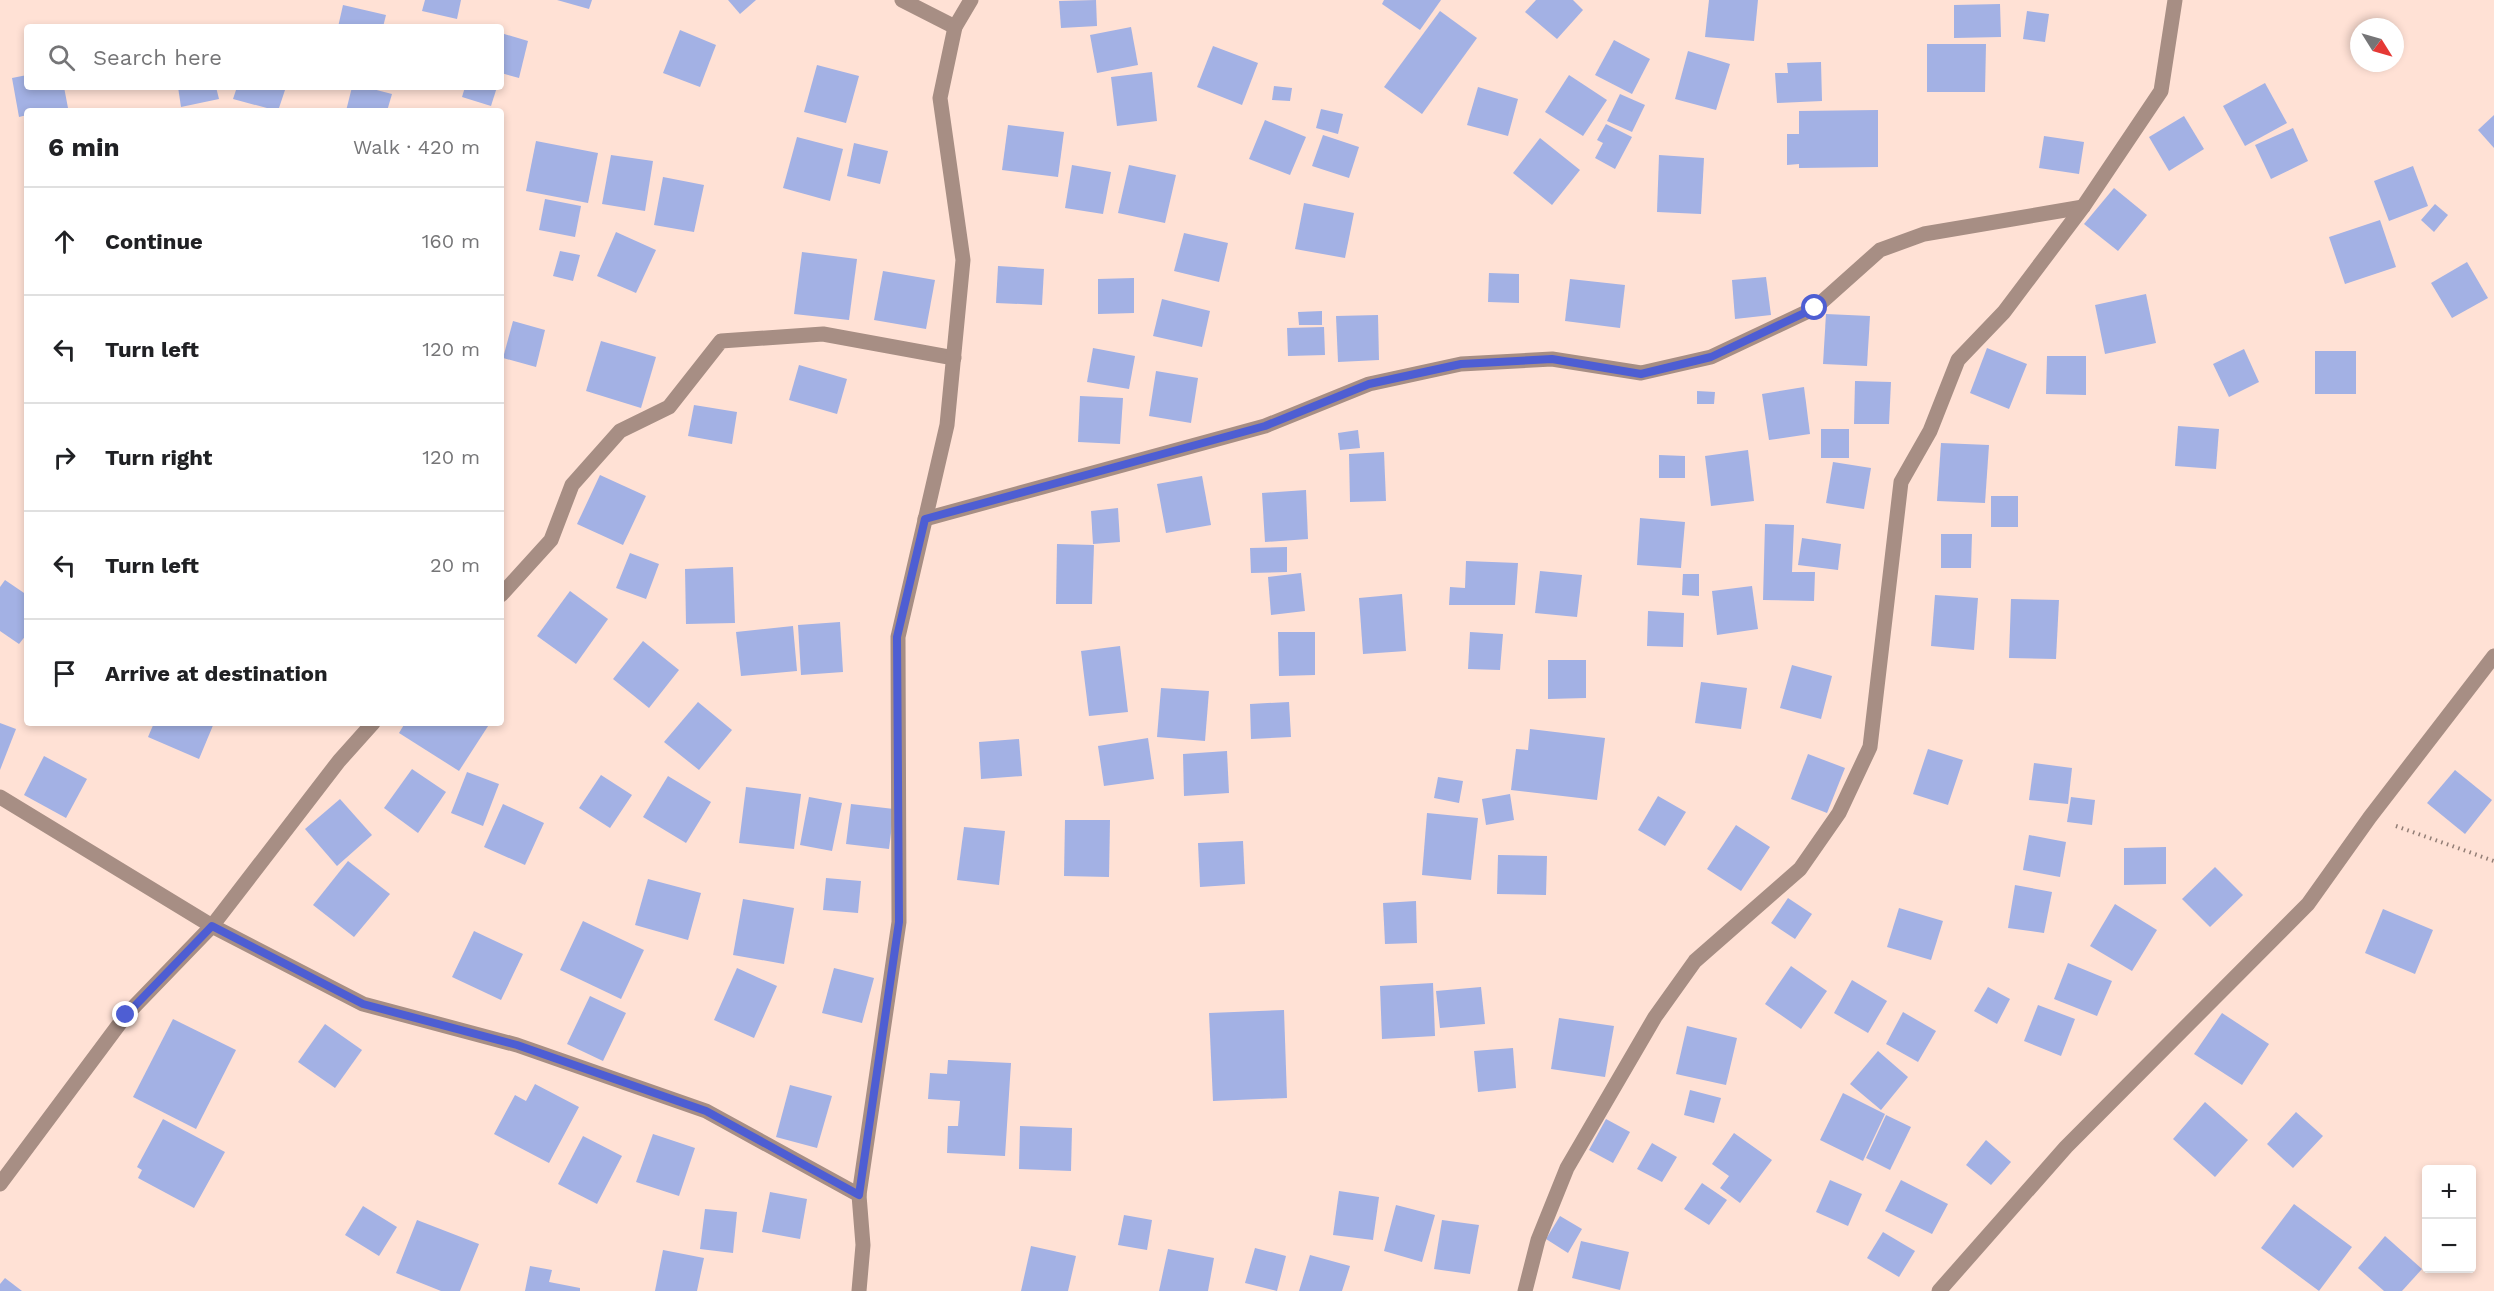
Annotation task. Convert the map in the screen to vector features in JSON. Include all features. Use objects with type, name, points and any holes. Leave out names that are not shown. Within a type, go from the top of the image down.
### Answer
[{"type":"street","points":[[902,0],[955,27]]},
{"type":"street","points":[[859,1291],[863,1245],[859,1195],[899,922],[897,637],[947,425],[963,260],[940,98],[955,27],[971,0]]},
{"type":"street","points":[[1525,1291],[1538,1240],[1567,1168],[1655,1017],[1695,961],[1754,912],[1800,869],[1839,813],[1870,747],[1901,482],[1930,431],[1958,360],[2004,312],[2083,207],[2161,92],[2175,0]]},
{"type":"street","points":[[925,519],[1265,426],[1369,384],[1461,364],[1552,359],[1641,374],[1711,357],[1815,308],[1880,250],[1924,234],[2083,207]]},
{"type":"street","points":[[504,592],[550,540],[572,485],[620,431],[669,407],[721,341],[823,334],[954,358]]},
{"type":"street","points":[[1939,1291],[2066,1147],[2308,904],[2370,817],[2494,656]]},
{"type":"street","points":[[0,1184],[126,1015],[212,926],[339,761],[370,726]]},
{"type":"street","points":[[0,797],[212,926],[363,1004],[517,1045],[706,1111],[859,1195]]},
{"type":"path","points":[[2370,817],[2494,861]]},
{"type":"building","points":[[425,0],[461,0],[457,19],[422,11]]},
{"type":"building","points":[[557,0],[592,0],[589,9]]},
{"type":"building","points":[[728,0],[756,0],[740,14]]},
{"type":"building","points":[[1096,0],[1097,26],[1061,28],[1059,1]]},
{"type":"building","points":[[1384,0],[1441,0],[1420,30],[1382,4]]},
{"type":"building","points":[[1536,0],[1573,0],[1583,10],[1557,39],[1525,12]]},
{"type":"building","points":[[1709,0],[1758,0],[1754,41],[1705,37]]},
{"type":"building","points":[[2000,4],[2001,37],[1954,38],[1954,5]]},
{"type":"building","points":[[343,5],[386,15],[384,24],[339,24]]},
{"type":"building","points":[[1440,11],[1477,38],[1422,114],[1384,87]]},
{"type":"building","points":[[2027,11],[2049,14],[2045,42],[2023,39]]},
{"type":"building","points":[[1131,27],[1138,65],[1097,73],[1090,35]]},
{"type":"building","points":[[680,30],[716,45],[700,87],[663,73]]},
{"type":"building","points":[[504,34],[528,41],[519,78],[504,74]]},
{"type":"building","points":[[1614,40],[1650,59],[1632,94],[1595,75]]},
{"type":"building","points":[[1927,44],[1986,44],[1985,92],[1927,92]]},
{"type":"building","points":[[1213,46],[1258,63],[1242,105],[1197,87]]},
{"type":"building","points":[[1688,51],[1730,64],[1716,110],[1675,99]]},
{"type":"building","points":[[1821,62],[1822,101],[1777,103],[1775,73],[1788,73],[1787,63]]},
{"type":"building","points":[[817,65],[859,76],[846,123],[804,112]]},
{"type":"building","points":[[1152,72],[1157,121],[1117,126],[1111,77]]},
{"type":"building","points":[[1569,75],[1607,100],[1583,136],[1545,112]]},
{"type":"building","points":[[24,76],[24,90],[65,90],[68,108],[24,108],[24,116],[19,117],[12,78]]},
{"type":"building","points":[[2265,83],[2287,123],[2245,146],[2223,106]]},
{"type":"building","points":[[1274,86],[1292,88],[1290,101],[1272,100]]},
{"type":"building","points":[[1478,87],[1518,99],[1508,136],[1467,125]]},
{"type":"building","points":[[178,90],[217,90],[219,99],[181,107]]},
{"type":"building","points":[[236,90],[285,90],[279,108],[267,108],[233,99]]},
{"type":"building","points":[[351,90],[377,90],[392,94],[388,108],[347,108]]},
{"type":"building","points":[[464,90],[496,90],[491,106],[462,97]]},
{"type":"building","points":[[1620,94],[1645,105],[1632,132],[1607,121]]},
{"type":"building","points":[[1321,109],[1343,114],[1338,134],[1316,128]]},
{"type":"building","points":[[1878,110],[1878,167],[1799,168],[1799,164],[1787,165],[1787,134],[1799,134],[1799,111]]},
{"type":"building","points":[[2494,115],[2494,148],[2478,130]]},
{"type":"building","points":[[2184,116],[2204,149],[2169,171],[2149,137]]},
{"type":"building","points":[[1265,120],[1306,137],[1290,175],[1249,159]]},
{"type":"building","points":[[1606,124],[1632,137],[1615,169],[1595,158],[1603,143],[1597,140]]},
{"type":"building","points":[[1008,125],[1064,132],[1058,177],[1002,170]]},
{"type":"building","points":[[2293,128],[2308,161],[2271,179],[2255,145]]},
{"type":"building","points":[[1323,135],[1359,147],[1349,178],[1312,166]]},
{"type":"building","points":[[2044,136],[2084,142],[2079,174],[2039,168]]},
{"type":"building","points":[[797,137],[843,149],[830,201],[783,188]]},
{"type":"building","points":[[1540,138],[1580,170],[1552,205],[1513,173]]},
{"type":"building","points":[[536,141],[598,153],[588,203],[526,191]]},
{"type":"building","points":[[854,143],[888,151],[880,184],[847,176]]},
{"type":"building","points":[[611,155],[653,161],[645,211],[602,204]]},
{"type":"building","points":[[1659,155],[1704,158],[1701,214],[1657,212]]},
{"type":"building","points":[[1072,165],[1111,172],[1103,214],[1065,208]]},
{"type":"building","points":[[1129,165],[1176,175],[1165,223],[1118,213]]},
{"type":"building","points":[[2413,166],[2428,206],[2389,221],[2374,181]]},
{"type":"building","points":[[663,177],[704,185],[694,232],[654,225]]},
{"type":"building","points":[[2114,188],[2147,215],[2118,251],[2084,224]]},
{"type":"building","points":[[545,199],[581,206],[575,237],[539,230]]},
{"type":"building","points":[[1304,203],[1354,213],[1345,258],[1295,249]]},
{"type":"building","points":[[2435,204],[2448,215],[2434,232],[2421,220]]},
{"type":"building","points":[[2380,220],[2396,267],[2345,284],[2329,237]]},
{"type":"building","points":[[616,232],[656,250],[636,293],[597,276]]},
{"type":"building","points":[[1184,233],[1228,243],[1219,282],[1174,271]]},
{"type":"building","points":[[560,251],[580,255],[573,281],[553,276]]},
{"type":"building","points":[[802,252],[857,259],[849,320],[794,314]]},
{"type":"building","points":[[2467,262],[2488,298],[2452,318],[2431,283]]},
{"type":"building","points":[[998,266],[1044,269],[1042,305],[996,303]]},
{"type":"building","points":[[883,271],[935,280],[926,329],[874,320]]},
{"type":"building","points":[[1489,273],[1519,274],[1519,303],[1488,302]]},
{"type":"building","points":[[1766,277],[1771,315],[1735,319],[1732,280]]},
{"type":"building","points":[[1134,278],[1134,313],[1098,314],[1098,279]]},
{"type":"building","points":[[1570,279],[1625,285],[1620,328],[1565,321]]},
{"type":"building","points":[[2146,294],[2156,343],[2105,354],[2095,305]]},
{"type":"building","points":[[1162,299],[1210,311],[1202,347],[1153,336]]},
{"type":"building","points":[[1322,311],[1322,325],[1299,325],[1298,312]]},
{"type":"building","points":[[1826,314],[1870,316],[1867,366],[1823,364]]},
{"type":"building","points":[[1378,315],[1379,360],[1338,362],[1336,316]]},
{"type":"building","points":[[513,321],[545,330],[536,367],[504,358]]},
{"type":"building","points":[[1324,327],[1325,355],[1288,356],[1287,328]]},
{"type":"building","points":[[601,341],[656,357],[641,408],[586,391]]},
{"type":"building","points":[[1093,348],[1135,356],[1129,389],[1087,382]]},
{"type":"building","points":[[1987,348],[2027,364],[2009,409],[1970,393]]},
{"type":"building","points":[[2244,349],[2259,382],[2229,397],[2213,364]]},
{"type":"building","points":[[2315,351],[2356,351],[2356,394],[2315,394]]},
{"type":"building","points":[[2047,356],[2086,356],[2086,395],[2046,394]]},
{"type":"building","points":[[799,365],[847,379],[837,414],[789,400]]},
{"type":"building","points":[[1156,371],[1198,378],[1191,423],[1149,416]]},
{"type":"building","points":[[1855,381],[1891,382],[1889,424],[1854,424]]},
{"type":"building","points":[[1804,387],[1810,434],[1769,440],[1762,394]]},
{"type":"building","points":[[1697,391],[1715,392],[1714,404],[1697,404]]},
{"type":"building","points":[[1080,396],[1123,398],[1120,444],[1078,442]]},
{"type":"building","points":[[694,405],[737,412],[732,444],[688,436]]},
{"type":"building","points":[[2178,426],[2219,429],[2216,469],[2175,466]]},
{"type":"building","points":[[1821,429],[1849,429],[1849,458],[1821,458]]},
{"type":"building","points":[[1358,430],[1360,448],[1340,450],[1338,433]]},
{"type":"building","points":[[1941,443],[1989,445],[1985,503],[1937,501]]},
{"type":"building","points":[[1748,450],[1754,501],[1711,506],[1705,456]]},
{"type":"building","points":[[1384,452],[1386,501],[1350,502],[1349,454]]},
{"type":"building","points":[[1659,455],[1685,456],[1685,478],[1659,478]]},
{"type":"building","points":[[1833,462],[1871,468],[1864,509],[1826,503]]},
{"type":"building","points":[[600,475],[646,496],[623,545],[577,524]]},
{"type":"building","points":[[1202,476],[1211,525],[1166,533],[1157,484]]},
{"type":"building","points":[[1306,490],[1308,539],[1265,542],[1262,493]]},
{"type":"building","points":[[1991,496],[2018,496],[2018,527],[1991,527]]},
{"type":"building","points":[[1118,508],[1120,542],[1093,544],[1091,511]]},
{"type":"building","points":[[1640,518],[1685,522],[1681,568],[1637,565]]},
{"type":"building","points":[[1765,524],[1794,525],[1792,572],[1815,572],[1814,601],[1763,600]]},
{"type":"building","points":[[1941,534],[1972,534],[1971,568],[1941,568]]},
{"type":"building","points":[[1802,538],[1841,544],[1838,570],[1798,565]]},
{"type":"building","points":[[1057,544],[1094,545],[1092,604],[1056,604]]},
{"type":"building","points":[[1287,547],[1287,572],[1251,573],[1250,548]]},
{"type":"building","points":[[630,553],[659,564],[646,599],[616,588]]},
{"type":"building","points":[[1466,561],[1518,563],[1515,605],[1449,605],[1450,587],[1465,588]]},
{"type":"building","points":[[733,567],[735,623],[686,624],[685,569]]},
{"type":"building","points":[[1540,571],[1582,575],[1577,617],[1535,613]]},
{"type":"building","points":[[1301,573],[1305,611],[1271,615],[1268,577]]},
{"type":"building","points":[[1683,574],[1699,574],[1699,596],[1682,595]]},
{"type":"building","points":[[5,580],[24,593],[24,638],[19,644],[0,631],[0,587]]},
{"type":"building","points":[[1752,586],[1758,629],[1717,635],[1712,591]]},
{"type":"building","points":[[570,591],[608,619],[576,664],[537,636]]},
{"type":"building","points":[[1402,594],[1406,651],[1363,654],[1359,598]]},
{"type":"building","points":[[1935,595],[1978,598],[1974,650],[1931,646]]},
{"type":"building","points":[[2011,599],[2059,600],[2056,659],[2009,658]]},
{"type":"building","points":[[1648,611],[1684,613],[1683,647],[1647,646]]},
{"type":"building","points":[[840,622],[843,672],[801,675],[798,625]]},
{"type":"building","points":[[793,626],[797,671],[741,676],[736,632]]},
{"type":"building","points":[[1278,632],[1315,632],[1315,675],[1279,676]]},
{"type":"building","points":[[1470,632],[1503,634],[1500,670],[1468,669]]},
{"type":"building","points":[[643,641],[679,670],[649,708],[613,679]]},
{"type":"building","points":[[1120,646],[1128,712],[1089,716],[1081,651]]},
{"type":"building","points":[[1548,660],[1586,660],[1586,698],[1548,699]]},
{"type":"building","points":[[1792,665],[1832,676],[1821,719],[1780,708]]},
{"type":"building","points":[[1701,682],[1747,688],[1741,729],[1695,723]]},
{"type":"building","points":[[1161,688],[1209,691],[1205,741],[1157,737]]},
{"type":"building","points":[[698,702],[732,730],[699,770],[664,742]]},
{"type":"building","points":[[1289,702],[1291,737],[1251,739],[1250,704]]},
{"type":"building","points":[[0,723],[16,729],[0,770]]},
{"type":"building","points":[[153,726],[213,726],[199,759],[148,737]]},
{"type":"building","points":[[403,726],[488,726],[459,771],[399,733]]},
{"type":"building","points":[[1530,729],[1605,738],[1597,800],[1511,790],[1516,749],[1528,750]]},
{"type":"building","points":[[1148,738],[1154,779],[1104,786],[1098,746]]},
{"type":"building","points":[[1019,739],[1022,776],[981,779],[979,742]]},
{"type":"building","points":[[1928,749],[1963,760],[1948,805],[1913,794]]},
{"type":"building","points":[[1227,751],[1229,793],[1184,796],[1183,754]]},
{"type":"building","points":[[1808,754],[1845,768],[1827,813],[1791,799]]},
{"type":"building","points":[[44,756],[87,779],[66,818],[24,795]]},
{"type":"building","points":[[2034,763],[2072,768],[2068,804],[2029,800]]},
{"type":"building","points":[[412,769],[446,792],[418,833],[384,808]]},
{"type":"building","points":[[2455,770],[2492,800],[2465,834],[2427,803]]},
{"type":"building","points":[[467,772],[499,784],[483,826],[451,813]]},
{"type":"building","points":[[601,775],[632,795],[610,828],[579,808]]},
{"type":"building","points":[[668,776],[711,802],[686,843],[643,817]]},
{"type":"building","points":[[1438,777],[1463,781],[1459,803],[1434,798]]},
{"type":"building","points":[[746,787],[801,794],[794,849],[739,843]]},
{"type":"building","points":[[1510,794],[1514,820],[1486,825],[1482,799]]},
{"type":"building","points":[[1658,796],[1686,812],[1665,846],[1638,830]]},
{"type":"building","points":[[809,797],[842,803],[832,851],[800,845]]},
{"type":"building","points":[[2071,797],[2095,800],[2092,825],[2067,822]]},
{"type":"building","points":[[340,799],[372,835],[337,866],[305,829]]},
{"type":"building","points":[[503,804],[544,823],[525,865],[484,847]]},
{"type":"building","points":[[851,804],[894,809],[889,849],[846,844]]},
{"type":"building","points":[[1427,813],[1478,818],[1471,880],[1422,875]]},
{"type":"building","points":[[1065,820],[1110,820],[1109,877],[1064,876]]},
{"type":"building","points":[[1736,825],[1770,847],[1741,891],[1707,869]]},
{"type":"building","points":[[964,827],[1005,831],[999,885],[957,880]]},
{"type":"building","points":[[2029,835],[2066,842],[2060,877],[2023,870]]},
{"type":"building","points":[[1243,841],[1245,884],[1200,887],[1198,843]]},
{"type":"building","points":[[2166,847],[2166,884],[2124,885],[2124,848]]},
{"type":"building","points":[[1498,855],[1547,856],[1546,895],[1497,894]]},
{"type":"building","points":[[348,861],[390,894],[354,937],[313,905]]},
{"type":"building","points":[[2215,867],[2243,895],[2210,927],[2182,899]]},
{"type":"building","points":[[826,878],[861,881],[858,913],[823,910]]},
{"type":"building","points":[[648,879],[701,893],[688,940],[635,925]]},
{"type":"building","points":[[2015,885],[2052,892],[2044,933],[2008,928]]},
{"type":"building","points":[[1788,898],[1812,914],[1795,939],[1771,923]]},
{"type":"building","points":[[743,899],[794,908],[784,964],[733,955]]},
{"type":"building","points":[[1416,901],[1417,943],[1385,944],[1383,903]]},
{"type":"building","points":[[2115,904],[2157,930],[2132,971],[2090,946]]},
{"type":"building","points":[[1899,908],[1943,921],[1931,960],[1887,947]]},
{"type":"building","points":[[2383,909],[2433,930],[2415,974],[2365,953]]},
{"type":"building","points":[[583,921],[644,950],[621,999],[560,970]]},
{"type":"building","points":[[474,931],[523,954],[501,1000],[452,977]]},
{"type":"building","points":[[2068,963],[2112,981],[2097,1016],[2054,999]]},
{"type":"building","points":[[1791,966],[1827,991],[1801,1029],[1765,1004]]},
{"type":"building","points":[[737,968],[777,986],[754,1038],[714,1020]]},
{"type":"building","points":[[834,968],[874,978],[862,1023],[822,1013]]},
{"type":"building","points":[[1852,980],[1887,1001],[1868,1033],[1834,1013]]},
{"type":"building","points":[[1433,983],[1435,1036],[1382,1039],[1380,986]]},
{"type":"building","points":[[1481,987],[1485,1024],[1440,1028],[1436,991]]},
{"type":"building","points":[[1988,987],[2010,999],[1997,1024],[1974,1011]]},
{"type":"building","points":[[590,996],[626,1013],[603,1061],[567,1044]]},
{"type":"building","points":[[2038,1005],[2075,1019],[2061,1056],[2024,1041]]},
{"type":"building","points":[[1284,1010],[1287,1098],[1213,1101],[1209,1013]]},
{"type":"building","points":[[1903,1012],[1936,1031],[1918,1062],[1886,1044]]},
{"type":"building","points":[[2222,1013],[2269,1044],[2242,1085],[2194,1054]]},
{"type":"building","points":[[1559,1018],[1614,1026],[1605,1077],[1551,1069]]},
{"type":"building","points":[[173,1019],[236,1050],[196,1129],[133,1097]]},
{"type":"building","points":[[325,1024],[362,1050],[335,1088],[298,1062]]},
{"type":"building","points":[[1687,1026],[1737,1038],[1726,1085],[1676,1074]]},
{"type":"building","points":[[1513,1048],[1516,1088],[1478,1092],[1474,1051]]},
{"type":"building","points":[[1878,1051],[1908,1077],[1881,1110],[1850,1084]]},
{"type":"building","points":[[948,1060],[1011,1063],[1005,1156],[947,1153],[948,1126],[958,1126],[960,1101],[928,1099],[930,1073],[947,1074]]},
{"type":"building","points":[[535,1084],[579,1107],[549,1163],[494,1134],[515,1095],[526,1101]]},
{"type":"building","points":[[790,1085],[832,1096],[817,1148],[776,1137]]},
{"type":"building","points":[[1690,1090],[1721,1098],[1714,1123],[1684,1115]]},
{"type":"building","points":[[1843,1093],[1885,1114],[1863,1161],[1820,1140]]},
{"type":"building","points":[[2205,1102],[2248,1140],[2215,1177],[2173,1139]]},
{"type":"building","points":[[2296,1112],[2323,1136],[2293,1168],[2267,1144]]},
{"type":"building","points":[[1886,1115],[1911,1127],[1890,1170],[1866,1158]]},
{"type":"building","points":[[163,1119],[225,1152],[194,1208],[138,1178],[142,1170],[137,1167]]},
{"type":"building","points":[[1606,1119],[1630,1132],[1613,1163],[1589,1150]]},
{"type":"building","points":[[1020,1126],[1072,1128],[1071,1171],[1019,1169]]},
{"type":"building","points":[[1734,1133],[1772,1160],[1740,1203],[1720,1188],[1729,1176],[1712,1164]]},
{"type":"building","points":[[653,1134],[695,1148],[679,1196],[636,1182]]},
{"type":"building","points":[[583,1136],[622,1156],[597,1204],[558,1184]]},
{"type":"building","points":[[1986,1140],[2011,1162],[1991,1185],[1966,1165]]},
{"type":"building","points":[[1652,1143],[1677,1157],[1662,1182],[1637,1169]]},
{"type":"building","points":[[1830,1180],[1862,1194],[1848,1226],[1816,1212]]},
{"type":"building","points":[[1901,1180],[1948,1204],[1932,1234],[1885,1211]]},
{"type":"building","points":[[1702,1183],[1727,1200],[1709,1225],[1684,1209]]},
{"type":"building","points":[[1339,1191],[1379,1197],[1373,1240],[1333,1235]]},
{"type":"building","points":[[770,1192],[807,1199],[800,1239],[762,1232]]},
{"type":"building","points":[[2294,1204],[2352,1247],[2319,1291],[2261,1248]]},
{"type":"building","points":[[1396,1205],[1435,1215],[1422,1262],[1384,1251]]},
{"type":"building","points":[[363,1206],[397,1227],[379,1256],[345,1235]]},
{"type":"building","points":[[705,1209],[737,1212],[733,1253],[700,1249]]},
{"type":"building","points":[[1124,1215],[1152,1220],[1147,1250],[1118,1245]]},
{"type":"building","points":[[1560,1216],[1582,1229],[1568,1253],[1546,1239]]},
{"type":"building","points":[[417,1220],[479,1244],[460,1291],[441,1291],[396,1273]]},
{"type":"building","points":[[1442,1220],[1479,1225],[1470,1274],[1434,1269]]},
{"type":"building","points":[[1883,1232],[1915,1251],[1899,1277],[1867,1258]]},
{"type":"building","points":[[2385,1236],[2422,1269],[2402,1291],[2384,1291],[2358,1268]]},
{"type":"building","points":[[1581,1241],[1629,1252],[1620,1290],[1572,1278]]},
{"type":"building","points":[[1031,1246],[1076,1256],[1068,1291],[1021,1291]]},
{"type":"building","points":[[1255,1248],[1286,1256],[1277,1291],[1245,1283]]},
{"type":"building","points":[[1168,1249],[1214,1258],[1208,1291],[1159,1291]]},
{"type":"building","points":[[663,1250],[704,1258],[697,1291],[655,1291]]},
{"type":"building","points":[[1310,1255],[1350,1266],[1342,1291],[1299,1291]]},
{"type":"building","points":[[530,1266],[552,1270],[549,1282],[580,1288],[580,1291],[525,1291]]},
{"type":"building","points":[[5,1278],[22,1291],[0,1291],[0,1284]]},
{"type":"route","points":[[126,1015],[212,926],[363,1004],[517,1045],[706,1111],[859,1195],[899,922],[897,637],[925,519],[1265,426],[1369,384],[1461,364],[1552,359],[1641,374],[1711,357],[1815,308]]}]
